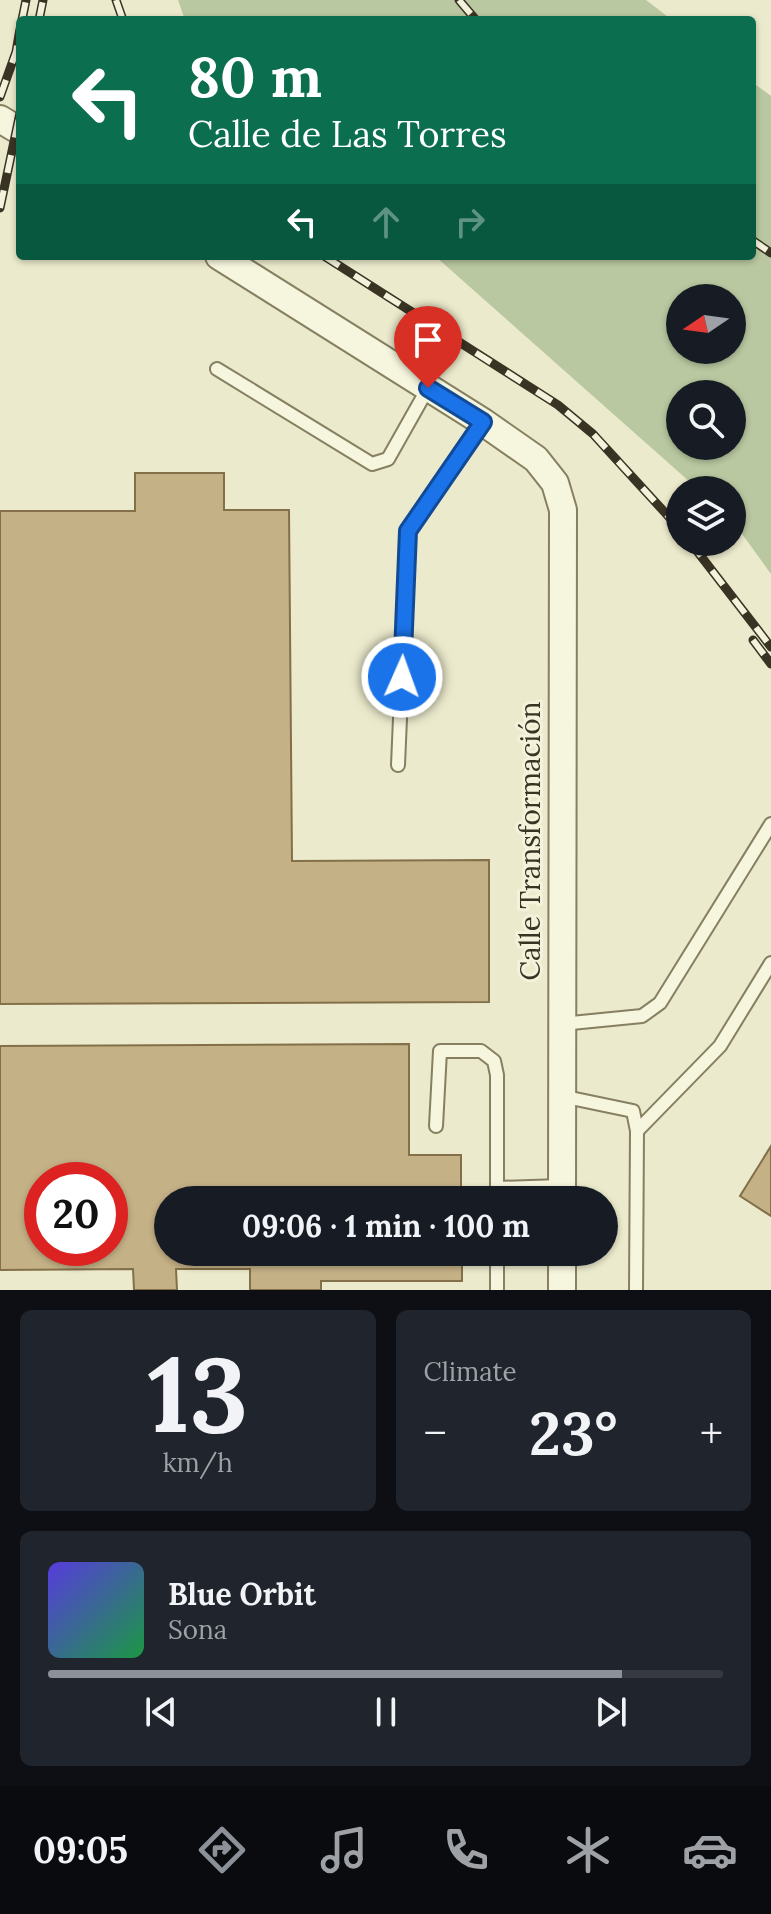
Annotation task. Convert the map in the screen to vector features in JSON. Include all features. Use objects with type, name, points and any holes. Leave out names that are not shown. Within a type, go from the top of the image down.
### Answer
[{"type":"street","points":[[225,260],[483,422]]},
{"type":"street","name":"Calle Transformación","points":[[483,422],[536,459],[555,483],[563,510],[562,1186]]},
{"type":"street","points":[[562,1266],[562,1290]]},
{"type":"lane","points":[[217,369],[372,464],[388,459],[428,388]]},
{"type":"lane","points":[[398,765],[408,531],[483,422]]},
{"type":"lane","points":[[561,1024],[642,1016],[660,1003],[771,824]]},
{"type":"lane","points":[[637,1131],[720,1046],[771,963]]},
{"type":"lane","points":[[436,1126],[440,1051],[481,1051],[494,1061],[497,1075],[497,1186]]},
{"type":"lane","points":[[561,1096],[633,1111],[637,1131],[636,1290]]},
{"type":"lane","points":[[497,1266],[497,1290]]},
{"type":"green space","points":[[178,0],[646,0],[667,16],[184,16]]},
{"type":"green space","points":[[756,85],[771,96],[771,574],[746,539],[746,476],[683,476],[440,260],[756,260]]},
{"type":"building","points":[[135,473],[224,473],[224,510],[289,510],[292,861],[489,860],[489,1002],[0,1004],[0,511],[135,511]]},
{"type":"building","points":[[409,1044],[409,1155],[461,1155],[461,1186],[154,1186],[154,1266],[462,1266],[462,1281],[321,1281],[321,1290],[250,1290],[250,1269],[176,1269],[177,1290],[134,1290],[133,1269],[0,1270],[0,1046]]},
{"type":"building","points":[[771,1146],[771,1216],[740,1196]]},
{"type":"railway","points":[[23,16],[26,0]]},
{"type":"railway","points":[[40,16],[43,0]]},
{"type":"railway","points":[[116,0],[122,16]]},
{"type":"railway","points":[[459,0],[473,16]]},
{"type":"railway","points":[[0,97],[16,52]]},
{"type":"railway","points":[[0,208],[16,132]]},
{"type":"railway","points":[[756,243],[771,253]]},
{"type":"railway","points":[[330,260],[558,405],[593,434],[666,514]]},
{"type":"railway","points":[[701,556],[771,647]]},
{"type":"railway","points":[[753,640],[771,664]]},
{"type":"route","points":[[402,677],[408,531],[483,422],[428,388]]}]
